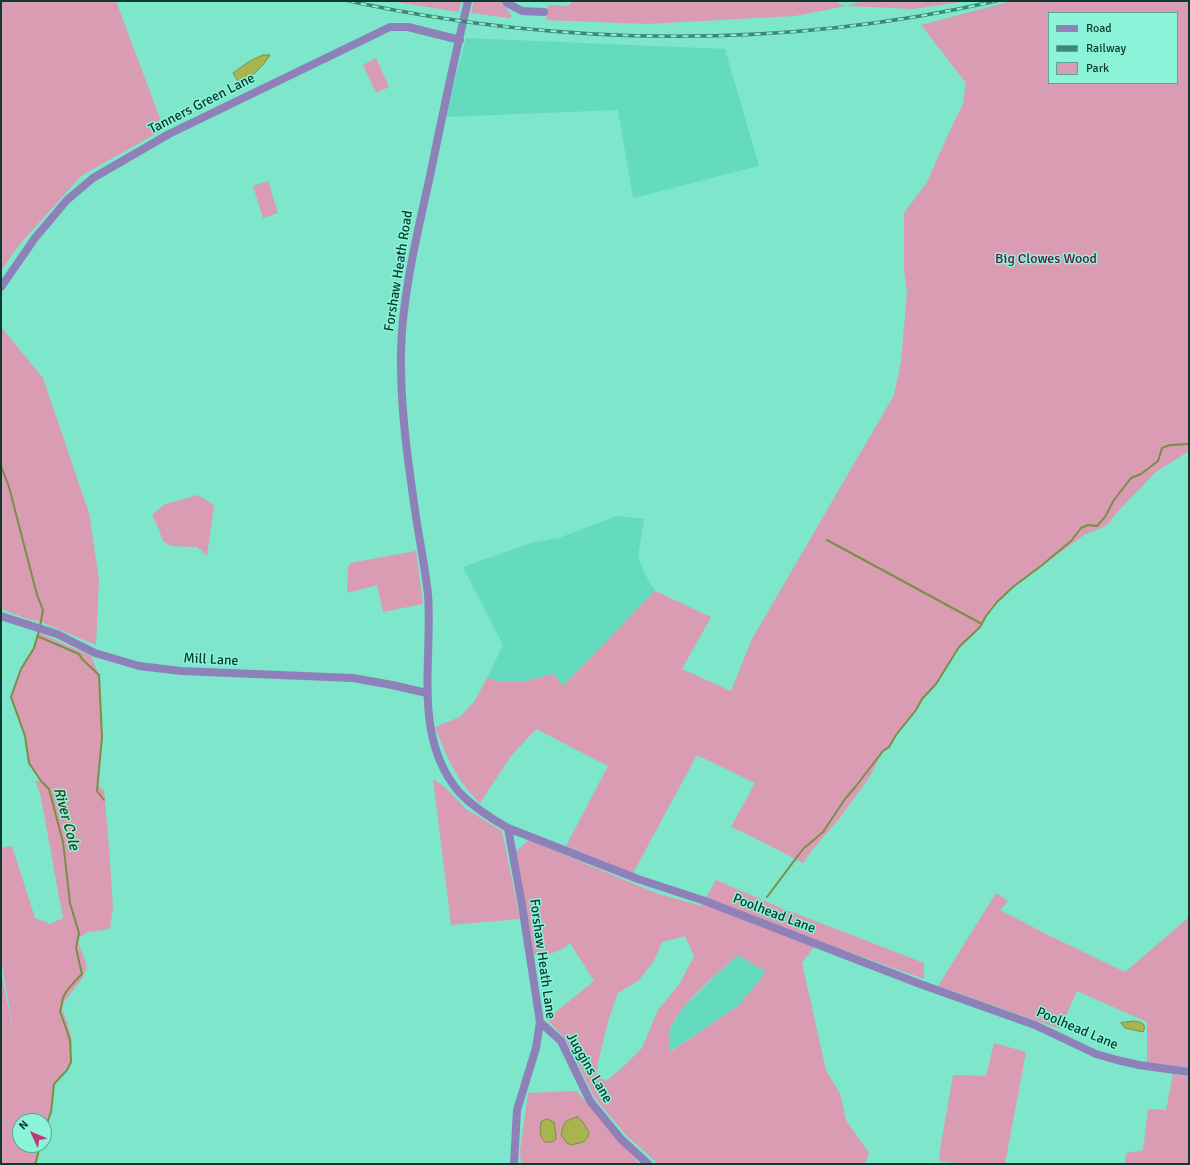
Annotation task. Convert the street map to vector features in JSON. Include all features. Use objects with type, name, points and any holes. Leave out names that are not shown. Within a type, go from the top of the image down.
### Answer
[{"type":"street","name":"Forshaw Heath Road","points":[[428,693],[429,644],[426,573],[416,519],[403,422],[401,350],[405,304],[414,249],[468,1]]},
{"type":"street","points":[[506,1],[522,11],[544,12]]},
{"type":"street","name":"Tanners Green Lane","points":[[1,287],[35,238],[67,200],[93,178],[169,134],[390,28],[408,27],[460,40]]},
{"type":"street","name":"Mill Lane","points":[[1,616],[57,634],[95,653],[139,666],[181,672],[353,678],[428,693]]},
{"type":"street","name":"Poolhead Lane","points":[[428,693],[429,716],[433,740],[438,757],[446,773],[460,793],[488,817],[508,828],[638,879],[705,902],[877,968],[1035,1025],[1096,1054],[1139,1065],[1189,1072]]},
{"type":"street","name":"Forshaw Heath Lane","points":[[508,828],[522,905],[540,1022],[536,1048],[517,1110],[514,1164]]},
{"type":"street","name":"Juggins Lane","points":[[540,1022],[561,1041],[590,1101],[621,1139],[648,1164]]},
{"type":"shaded area","points":[[466,38],[725,49],[759,166],[633,198],[618,110],[445,117]]},
{"type":"shaded area","points":[[263,55],[270,55],[260,68],[252,75],[238,81],[233,73],[250,61]]},
{"type":"shaded area","points":[[616,516],[644,519],[638,557],[645,574],[655,591],[563,686],[554,674],[521,682],[502,682],[487,678],[503,645],[463,567],[531,543],[559,538]]},
{"type":"shaded area","points":[[739,954],[767,972],[739,1005],[669,1052],[669,1032],[680,1011]]},
{"type":"shaded area","points":[[1134,1021],[1144,1025],[1143,1032],[1125,1028],[1121,1023]]},
{"type":"shaded area","points":[[577,1117],[582,1121],[589,1132],[588,1137],[583,1142],[571,1145],[567,1143],[561,1135],[565,1123]]},
{"type":"shaded area","points":[[547,1119],[554,1122],[556,1139],[552,1142],[545,1142],[541,1135],[541,1122]]},
{"type":"green space","points":[[1,1],[116,1],[164,129],[81,176],[19,245],[1,271]]},
{"type":"green space","points":[[390,1],[462,1],[458,12]]},
{"type":"green space","points":[[474,1],[501,1],[512,16],[509,18],[471,13]]},
{"type":"green space","points":[[573,1],[833,1],[846,6],[795,16],[646,24],[546,20],[548,5],[568,6]]},
{"type":"green space","points":[[862,1],[967,1],[914,9],[846,6]]},
{"type":"green space","name":"Big Clowes Wood","points":[[1012,1],[1189,1],[1189,451],[1156,472],[1120,509],[1106,526],[1084,535],[1014,586],[994,604],[980,627],[959,647],[936,684],[922,699],[916,710],[896,735],[889,747],[883,751],[869,778],[839,819],[803,863],[731,827],[755,783],[697,755],[633,873],[566,846],[608,766],[536,729],[511,756],[480,803],[458,777],[435,727],[460,717],[474,702],[487,678],[502,682],[521,682],[554,674],[563,686],[655,591],[711,617],[682,669],[731,691],[752,639],[894,395],[901,362],[907,292],[904,270],[904,213],[927,182],[963,104],[966,83],[921,25]]},
{"type":"green space","points":[[376,58],[389,87],[376,93],[363,65]]},
{"type":"green space","points":[[268,181],[278,213],[263,218],[253,186]]},
{"type":"green space","points":[[1,327],[43,378],[89,513],[99,579],[96,645],[41,622],[1,609]]},
{"type":"green space","points":[[198,495],[214,505],[207,556],[197,547],[171,546],[163,541],[152,515],[165,504]]},
{"type":"green space","points":[[416,551],[423,604],[383,612],[377,585],[347,593],[348,567],[350,563]]},
{"type":"green space","points":[[38,632],[91,656],[99,675],[102,737],[98,786],[104,790],[113,907],[110,929],[88,932],[77,939],[87,966],[83,977],[61,1006],[72,1043],[71,1062],[55,1082],[51,1113],[12,1113],[12,1153],[38,1153],[36,1162],[33,1164],[1,1164],[1,972],[14,1035],[1,960],[1,848],[12,846],[35,918],[50,924],[63,918],[40,793],[35,781],[41,781],[29,763],[25,736],[11,697],[21,669],[34,648]]},
{"type":"green space","points":[[433,779],[446,788],[466,809],[502,831],[520,919],[451,925]]},
{"type":"green space","points":[[529,840],[656,893],[701,906],[716,880],[774,905],[924,963],[924,979],[818,941],[802,963],[826,1070],[840,1094],[846,1120],[869,1153],[865,1164],[658,1164],[626,1135],[594,1097],[565,1039],[547,1019],[594,981],[570,943],[564,948],[546,956],[545,953],[533,955],[516,851]],"holes":[[[685,936],[694,956],[680,983],[658,1010],[642,1048],[622,1068],[606,1081],[597,1075],[598,1062],[609,1018],[618,993],[638,981],[654,961],[662,942]],[[738,955],[766,972],[739,1005],[670,1052],[669,1032],[682,1010],[690,999]]]},
{"type":"green space","points":[[996,893],[1008,901],[1000,910],[1125,972],[1189,917],[1189,1068],[1147,1062],[1147,1022],[1077,991],[1060,1029],[938,986]]},
{"type":"green space","points":[[994,1043],[1026,1052],[1005,1164],[957,1164],[940,1161],[939,1156],[953,1075],[986,1076]]},
{"type":"green space","points":[[1173,1074],[1189,1077],[1189,1164],[1125,1164],[1126,1153],[1143,1150],[1148,1109],[1166,1110]]},
{"type":"green space","points":[[576,1091],[640,1164],[521,1164],[520,1151],[528,1093]]},
{"type":"waterway","points":[[767,897],[803,849],[823,832],[845,799],[883,751],[889,747],[896,735],[916,710],[922,699],[936,684],[959,647],[980,627],[986,616],[997,602],[1014,586],[1071,541],[1081,528],[1088,525],[1097,526],[1105,517],[1114,500],[1131,478],[1141,474],[1158,461],[1162,448],[1170,445],[1189,444]]},
{"type":"waterway","name":"River Cole","points":[[1,466],[9,487],[37,595],[43,610],[40,626]]},
{"type":"waterway","points":[[827,540],[982,624]]},
{"type":"waterway","name":"River Cole","points":[[39,631],[34,648],[21,669],[11,697],[25,736],[29,763],[41,781],[49,789],[63,842],[70,903],[79,933],[76,948],[82,974],[64,995],[60,1011],[70,1040],[71,1062],[67,1070],[54,1084],[51,1113]]},
{"type":"waterway","points":[[37,636],[79,654],[82,659],[99,675],[102,737],[97,791],[104,800]]},
{"type":"waterway","name":"River Cole","points":[[34,1164],[38,1153]]},
{"type":"railway","points":[[349,1],[429,16],[510,27],[591,34],[673,36],[754,34],[835,28],[916,17],[996,1]]}]
